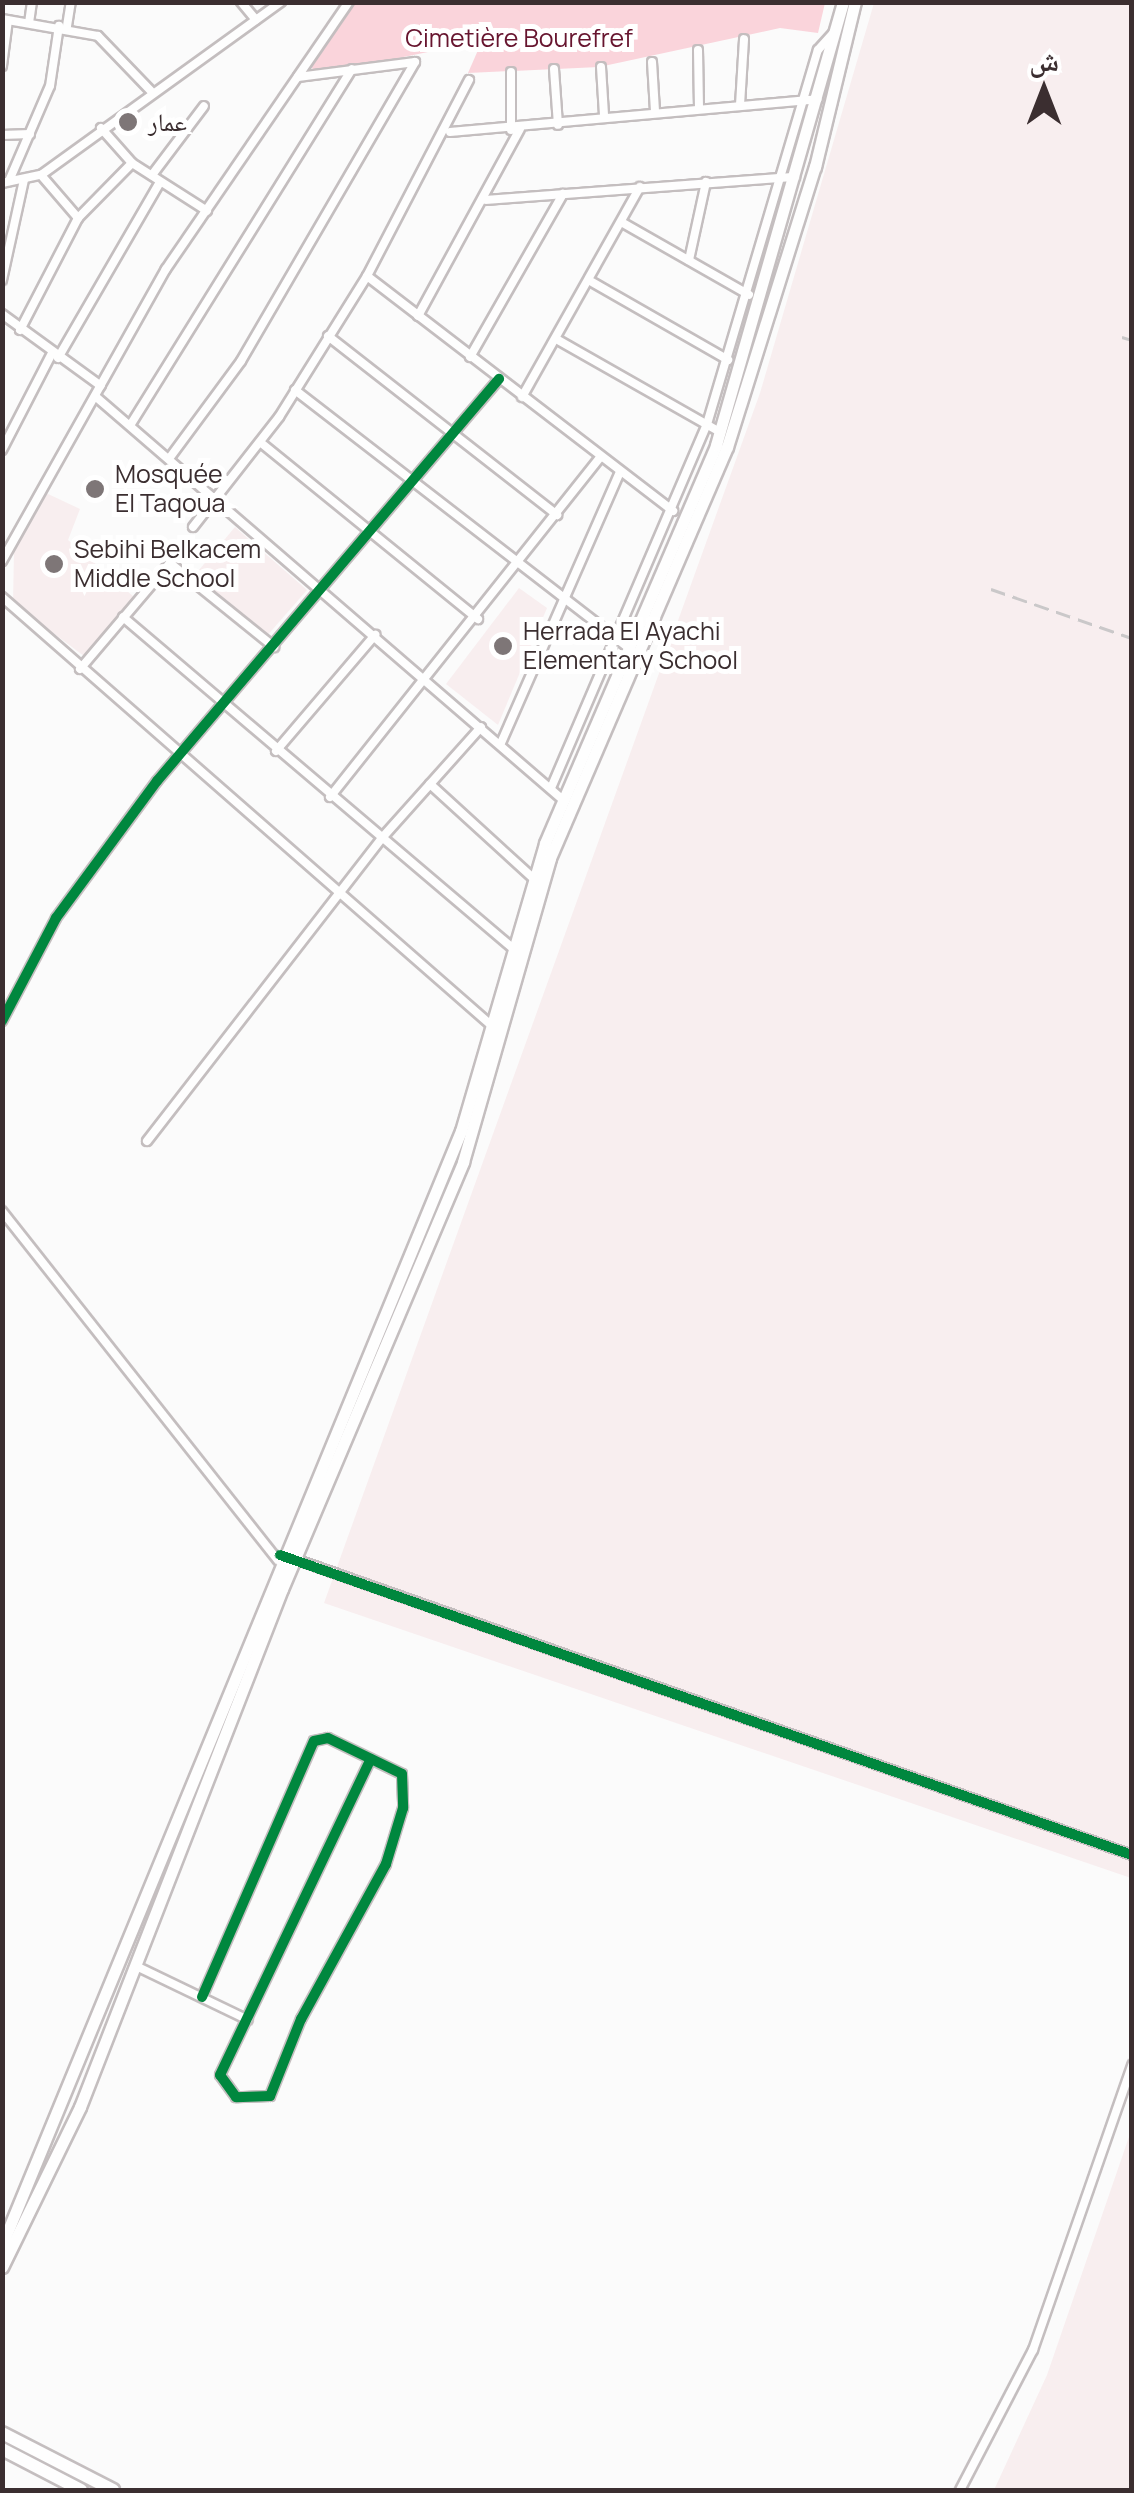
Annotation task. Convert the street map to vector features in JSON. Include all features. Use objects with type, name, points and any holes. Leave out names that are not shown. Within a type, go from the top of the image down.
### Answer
[{"type":"main road","points":[[630,650],[678,515],[720,432],[762,302],[844,2]]},
{"type":"main road","points":[[2,2245],[22,2215],[136,1966],[296,1560],[463,1162],[538,881],[567,802],[630,650],[727,446],[816,168],[855,2]]},
{"type":"main road","points":[[2,2267],[279,1558],[452,1154],[499,1031]]},
{"type":"main road","points":[[4,2437],[81,2490]]},
{"type":"main road","points":[[4,2437],[113,2490]]},
{"type":"street","points":[[28,23],[32,2]]},
{"type":"street","points":[[6,182],[30,134],[71,2]]},
{"type":"street","points":[[241,2],[256,20]]},
{"type":"street","points":[[6,182],[41,174],[151,91],[281,2]]},
{"type":"street","points":[[2,561],[5,549],[207,211],[349,2]]},
{"type":"street","points":[[2,66],[5,20],[63,26],[110,44],[151,91]]},
{"type":"street","points":[[552,788],[614,638],[678,515],[728,360],[802,100],[821,43],[836,31]]},
{"type":"street","points":[[740,105],[744,39]]},
{"type":"street","points":[[698,50],[699,108]]},
{"type":"street","points":[[171,456],[226,384],[416,62],[298,78]]},
{"type":"street","points":[[652,62],[655,111]]},
{"type":"street","points":[[601,67],[604,115]]},
{"type":"street","points":[[131,424],[352,69]]},
{"type":"street","points":[[554,69],[558,125]]},
{"type":"street","points":[[418,316],[486,200],[515,130],[512,72]]},
{"type":"street","points":[[193,527],[218,502],[260,442],[367,276],[450,132],[469,80]]},
{"type":"street","points":[[450,132],[515,130],[604,115],[820,99]]},
{"type":"street","points":[[2,450],[156,178],[204,106]]},
{"type":"street","points":[[101,128],[132,163],[207,211]]},
{"type":"street","points":[[2,135],[30,134]]},
{"type":"street","points":[[20,330],[78,218],[132,163]]},
{"type":"street","points":[[41,174],[78,218]]},
{"type":"street","points":[[486,200],[798,177]]},
{"type":"street","points":[[2,280],[24,180]]},
{"type":"street","points":[[689,260],[706,182]]},
{"type":"street","points":[[522,397],[592,282],[640,188]]},
{"type":"street","points":[[470,356],[563,194]]},
{"type":"street","points":[[622,223],[762,302]]},
{"type":"street","points":[[367,276],[678,515]]},
{"type":"street","points":[[592,282],[741,367]]},
{"type":"street","points":[[2,330],[6,317],[101,386]]},
{"type":"street","points":[[328,336],[557,515]]},
{"type":"street","points":[[558,340],[720,432]]},
{"type":"street","points":[[2,1020],[56,918],[180,754],[324,591],[499,379]]},
{"type":"street","points":[[295,390],[630,650]]},
{"type":"street","points":[[95,396],[171,456],[218,502],[430,680],[567,802]]},
{"type":"street","points":[[260,442],[478,619]]},
{"type":"street","points":[[330,797],[430,680],[600,457]]},
{"type":"street","points":[[500,743],[561,597],[620,472]]},
{"type":"street","points":[[80,669],[173,563],[274,647]]},
{"type":"street","points":[[2,597],[499,1031]]},
{"type":"street","points":[[123,617],[330,797],[520,954]]},
{"type":"street","points":[[276,750],[375,635]]},
{"type":"street","points":[[147,1141],[381,839],[481,727]]},
{"type":"street","points":[[430,784],[538,881]]},
{"type":"street","points":[[2,1212],[279,1558],[296,1560],[1132,1855]]},
{"type":"street","points":[[202,1997],[314,1741],[371,1759],[406,1782],[386,1864],[300,2019],[283,2074],[259,2100],[220,2083],[371,1759]]},
{"type":"street","points":[[136,1966],[248,2020]]},
{"type":"street","points":[[960,2490],[1032,2350],[1132,2064]]},
{"type":"shaded area","points":[[874,3],[1131,3],[1131,1878],[324,1603],[760,393]]},
{"type":"shaded area","name":"Sebihi Belkacem Middle School","points":[[46,493],[80,509],[68,540],[134,597],[84,656],[13,603],[14,552]]},
{"type":"shaded area","points":[[235,527],[307,590],[266,637],[194,576]]},
{"type":"shaded area","name":"Herrada El Ayachi Elementary School","points":[[519,588],[547,608],[498,725],[446,684]]},
{"type":"shaded area","points":[[1131,2131],[1131,2490],[994,2490],[1047,2375]]},
{"type":"green space","name":"Cimetière Bourefref","points":[[354,3],[825,3],[818,33],[780,28],[599,67],[468,73],[482,41],[315,75],[311,65]]},
{"type":"railway","points":[[1122,337],[1132,340]]},
{"type":"railway","points":[[991,589],[1132,638]]},
{"type":"cycle path","points":[[2,1021],[56,918],[157,781],[499,379]]},
{"type":"cycle path","points":[[280,1555],[1132,1855]]},
{"type":"cycle path","points":[[202,1997],[314,1741],[328,1738],[402,1774],[403,1808],[386,1864],[301,2019],[270,2096],[236,2097],[220,2075],[371,1759]]},
{"type":"place","name":"عمار","points":[[128,122]]},
{"type":"place","name":"Mosquée El Taqoua","points":[[95,489]]},
{"type":"place","name":"Sebihi Belkacem Middle School","points":[[54,564]]},
{"type":"place","name":"Herrada El Ayachi Elementary School","points":[[503,646]]}]
